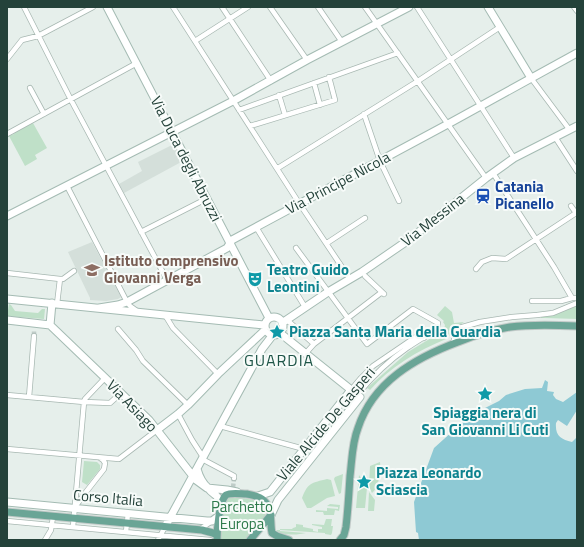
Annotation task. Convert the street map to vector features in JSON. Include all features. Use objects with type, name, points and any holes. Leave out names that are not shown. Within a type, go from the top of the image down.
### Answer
[{"type":"main road","name":"Via Duca degli Abruzzi","points":[[107,7],[268,318]]},
{"type":"main road","points":[[7,216],[233,101],[307,60],[409,7]]},
{"type":"main road","points":[[488,7],[532,78]]},
{"type":"main road","name":"Via Principe Nicola","points":[[99,308],[127,302],[228,248],[232,240],[577,53]]},
{"type":"main road","name":"Via Messina","points":[[287,320],[410,239],[486,178],[514,158],[577,126]]},
{"type":"main road","points":[[7,298],[57,302],[248,324],[265,328]]},
{"type":"main road","points":[[7,320],[34,326],[51,326],[57,302]]},
{"type":"main road","points":[[165,527],[262,349],[272,336],[280,333],[287,320],[276,317],[268,318],[265,328],[267,333],[272,336]]},
{"type":"main road","points":[[341,540],[346,532],[354,439],[367,408],[373,398],[386,383],[400,371],[421,358],[477,335],[510,327],[537,325],[577,326]]},
{"type":"main road","name":"Via Asiago","points":[[51,326],[148,420],[192,476],[201,485],[207,488]]},
{"type":"main road","points":[[157,430],[188,405],[265,328]]},
{"type":"main road","points":[[280,333],[356,394]]},
{"type":"main road","name":"Viale Alcide De Gasperi","points":[[258,496],[270,492],[305,448],[356,394]]},
{"type":"main road","name":"Viale Alcide De Gasperi","points":[[271,515],[282,494],[314,454],[356,394]]},
{"type":"main road","points":[[305,448],[314,454]]},
{"type":"main road","points":[[196,469],[207,488],[217,495],[221,506]]},
{"type":"main road","points":[[207,488],[233,489],[241,494]]},
{"type":"main road","points":[[217,537],[219,516],[223,499],[227,495],[241,494],[258,496],[267,505],[271,515],[272,533],[289,540]]},
{"type":"main road","name":"Corso Italia","points":[[7,502],[209,521]]},
{"type":"main road","name":"Corso Italia","points":[[7,512],[199,530],[213,533],[217,537]]},
{"type":"main road","points":[[250,540],[271,515]]},
{"type":"main road","points":[[209,521],[219,516]]},
{"type":"street","points":[[24,7],[71,100],[167,280]]},
{"type":"street","points":[[7,59],[22,40],[38,36],[93,7]]},
{"type":"street","points":[[173,7],[350,279]]},
{"type":"street","points":[[222,7],[271,81]]},
{"type":"street","points":[[195,41],[248,7]]},
{"type":"street","points":[[270,7],[307,60]]},
{"type":"street","points":[[318,7],[342,42]]},
{"type":"street","points":[[365,7],[486,178]]},
{"type":"street","points":[[417,7],[514,158]]},
{"type":"street","points":[[574,7],[577,11]]},
{"type":"street","points":[[278,168],[418,81],[500,27]]},
{"type":"street","points":[[239,110],[398,53]]},
{"type":"street","points":[[7,134],[136,63]]},
{"type":"street","points":[[250,126],[335,100],[329,77]]},
{"type":"street","points":[[532,78],[569,130]]},
{"type":"street","points":[[314,83],[320,104]]},
{"type":"street","points":[[30,88],[44,114]]},
{"type":"street","points":[[279,95],[285,115]]},
{"type":"street","points":[[364,114],[380,161],[399,201]]},
{"type":"street","points":[[555,137],[577,171]]},
{"type":"street","points":[[493,173],[574,298],[562,301],[532,301]]},
{"type":"street","points":[[67,186],[127,302],[138,312]]},
{"type":"street","points":[[141,232],[206,199]]},
{"type":"street","points":[[476,269],[482,262],[492,258],[506,259],[576,213],[571,206]]},
{"type":"street","points":[[327,243],[365,218]]},
{"type":"street","points":[[256,227],[305,307]]},
{"type":"street","points":[[296,248],[347,318]]},
{"type":"street","points":[[7,273],[63,279],[74,271]]},
{"type":"street","points":[[306,355],[315,343],[383,293],[365,276]]},
{"type":"street","points":[[57,302],[60,279]]},
{"type":"street","points":[[453,344],[456,331],[460,328],[480,322],[553,313],[577,303]]},
{"type":"street","name":"Viale Alcide De Gasperi","points":[[347,318],[367,344],[413,309],[438,323],[438,328],[396,356],[356,394]]},
{"type":"street","points":[[165,315],[173,328],[218,374]]},
{"type":"street","points":[[537,316],[537,325]]},
{"type":"street","points":[[287,320],[315,343]]},
{"type":"street","points":[[118,329],[136,350],[143,362],[188,405]]},
{"type":"street","name":"Viale Alcide De Gasperi","points":[[356,394],[361,378],[379,361],[420,334],[424,338]]},
{"type":"street","points":[[29,397],[34,336]]},
{"type":"street","points":[[82,402],[105,378]]},
{"type":"street","points":[[7,395],[110,403],[121,393]]},
{"type":"street","points":[[73,527],[78,454],[84,410],[82,402]]},
{"type":"street","points":[[178,414],[203,458],[234,476],[234,478]]},
{"type":"street","points":[[220,426],[305,448]]},
{"type":"street","points":[[7,449],[78,454],[100,458],[119,459],[157,430]]},
{"type":"street","points":[[74,508],[104,469],[105,463],[100,458]]},
{"type":"street","points":[[77,480],[79,490],[86,492]]},
{"type":"street","points":[[126,532],[128,513]]},
{"type":"street","points":[[45,540],[52,530],[53,517]]},
{"type":"street","points":[[7,521],[210,540]]},
{"type":"street","points":[[199,530],[209,521]]},
{"type":"street","points":[[158,540],[165,527]]},
{"type":"shaded area","points":[[174,144],[183,161],[124,193],[119,184],[142,171],[138,162]]},
{"type":"shaded area","name":"Istituto comprensivo Giovanni Verga","points":[[92,242],[121,297],[118,299],[106,301],[90,300],[68,252]]},
{"type":"green space","points":[[33,123],[47,148],[35,155],[37,159],[25,166],[9,136]]},
{"type":"green space","points":[[9,304],[15,311],[38,313],[42,309],[45,309],[44,319],[7,316]]},
{"type":"green space","points":[[445,306],[452,312],[454,323],[464,322],[454,329],[450,336],[444,330],[444,321],[437,315]]},
{"type":"green space","points":[[576,306],[577,319],[541,318],[541,317],[552,315]]},
{"type":"green space","points":[[441,332],[446,339],[405,360],[386,374],[370,390],[367,388],[408,352]]},
{"type":"green space","points":[[84,461],[97,462],[100,465],[100,469],[87,485],[82,482]]},
{"type":"green space","points":[[380,462],[378,483],[372,493],[369,487],[370,466]]},
{"type":"green space","points":[[343,474],[341,493],[339,494],[334,479],[335,477]]},
{"type":"green space","points":[[359,475],[367,488],[365,508],[356,508]]},
{"type":"green space","points":[[327,479],[331,480],[335,496],[327,498],[311,508],[307,508],[302,498],[306,489],[311,484]]},
{"type":"green space","points":[[369,492],[375,500],[374,511],[368,511]]},
{"type":"green space","name":"Parchetto Europa","points":[[228,498],[254,500],[264,506],[264,518],[258,527],[245,540],[220,540],[223,513]]},
{"type":"green space","points":[[330,504],[340,505],[339,511],[335,510],[334,515],[324,515],[323,512],[316,512],[316,510],[327,511],[327,508],[338,509],[338,507],[327,506]]},
{"type":"green space","points":[[326,519],[332,519],[331,526],[333,526],[331,535],[325,533],[280,530],[292,529],[296,527],[296,524],[303,525],[303,527],[313,529],[313,531],[318,532],[318,529],[322,529],[322,527],[312,524],[324,525]]},
{"type":"green space","points":[[276,530],[306,533],[295,535],[282,533]]},
{"type":"water","points":[[545,380],[548,382],[547,391],[554,392],[553,395],[556,399],[563,402],[577,392],[577,410],[567,426],[558,420],[556,427],[558,434],[565,440],[572,442],[577,437],[577,540],[419,540],[418,533],[416,532],[414,502],[434,448],[473,414],[499,401],[506,395],[525,389],[542,388]]},
{"type":"tunnel","points":[[34,330],[34,336]]},
{"type":"tunnel","points":[[233,488],[234,478]]},
{"type":"place","name":"Catania Picanello","points":[[483,196]]},
{"type":"place","name":"Istituto comprensivo Giovanni Verga","points":[[92,270]]},
{"type":"place","name":"Teatro Guido Leontini","points":[[255,279]]},
{"type":"place","name":"Piazza Santa Maria della Guardia","points":[[277,332]]},
{"type":"place","name":"Spiaggia nera di San Giovanni Li Cuti","points":[[485,394]]},
{"type":"place","name":"Piazza Leonardo Sciascia","points":[[364,482]]},
{"type":"district","name":"GUARDIA","points":[[279,360]]}]
